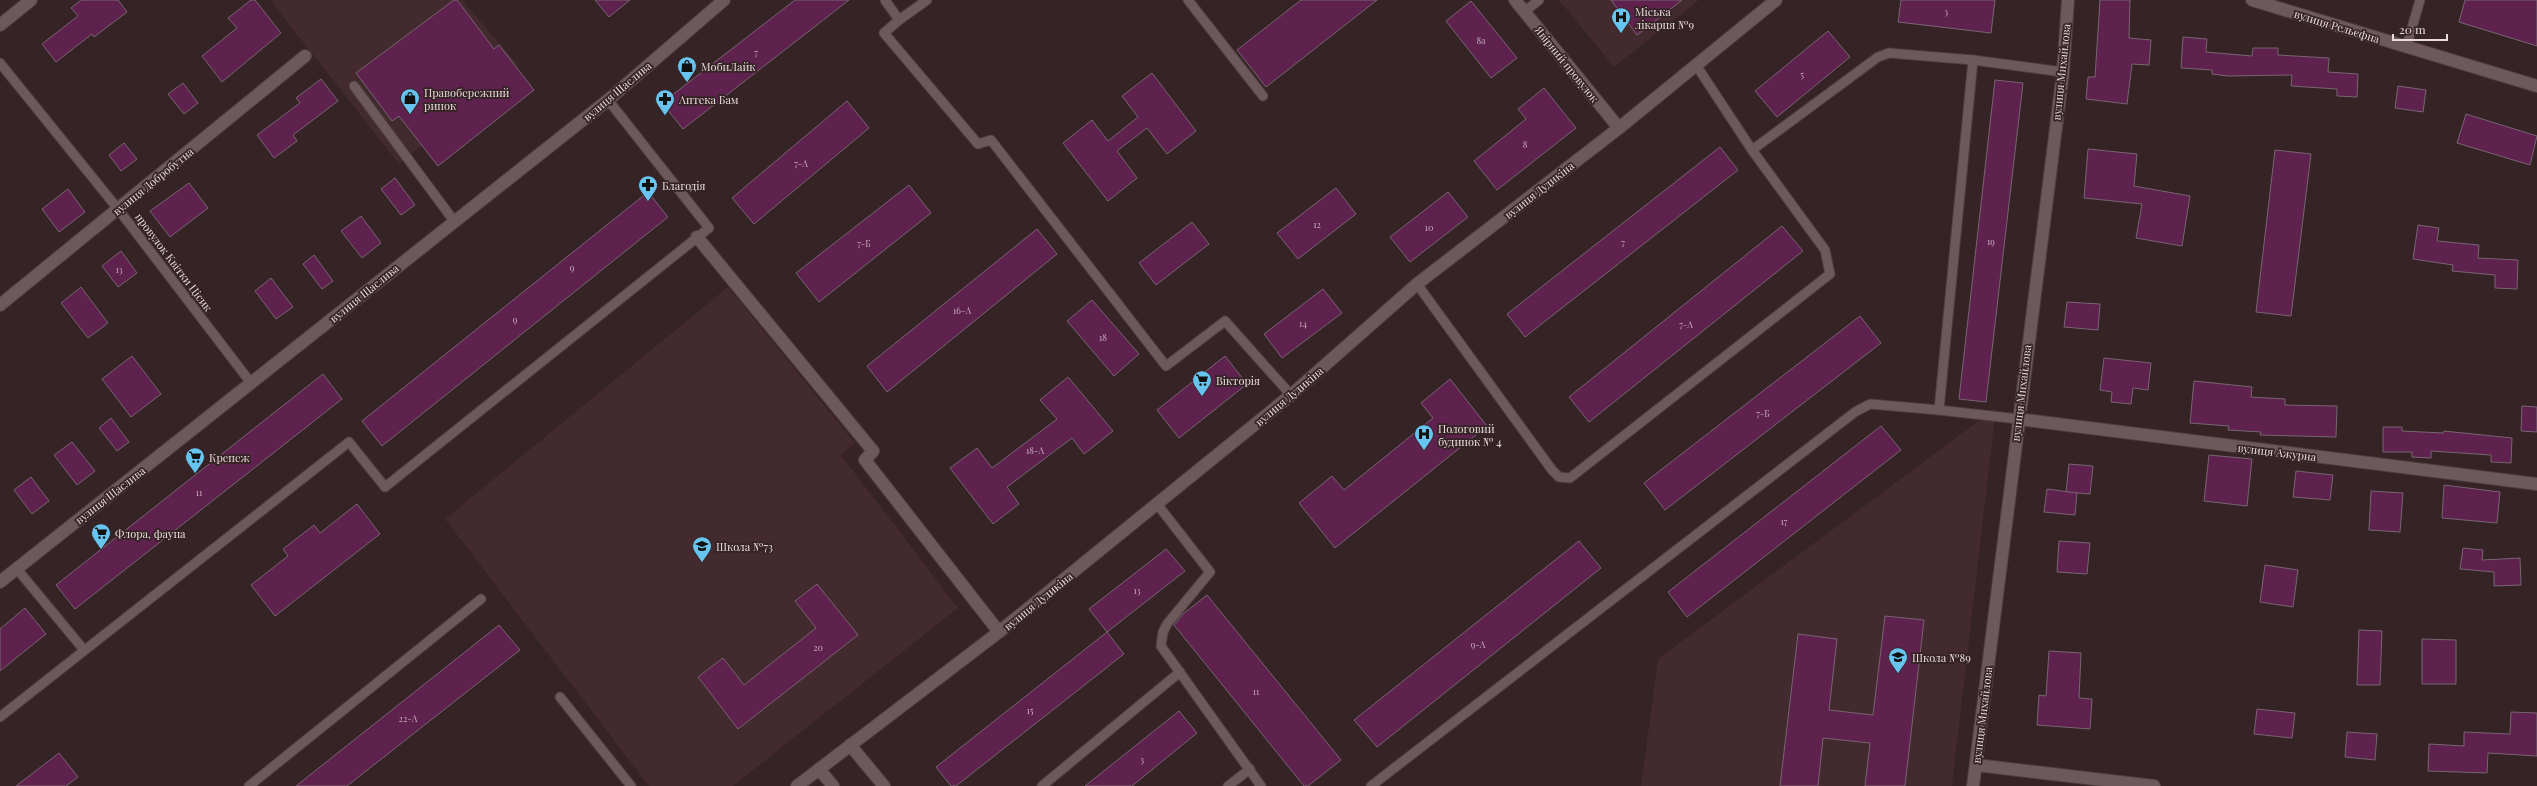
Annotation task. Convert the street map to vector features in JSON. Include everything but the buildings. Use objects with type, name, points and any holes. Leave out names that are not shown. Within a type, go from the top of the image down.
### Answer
[{"type":"street","points":[[0,25],[31,0]]},
{"type":"street","name":"вулиця Щаслива","points":[[0,582],[608,100],[724,0]]},
{"type":"street","name":"Явірний провулок","points":[[1515,0],[1619,128]]},
{"type":"street","name":"вулиця Дудикіна","points":[[797,786],[999,632],[1291,395],[1417,284],[1619,128],[1776,0]]},
{"type":"street","name":"вулиця Михайлова","points":[[1973,786],[2063,72],[2068,0]]},
{"type":"street","name":"вулиця Рельєфна","points":[[2252,0],[2406,48],[2537,86]]},
{"type":"street","name":"вулиця Добробутна","points":[[0,305],[305,56]]},
{"type":"street","points":[[697,237],[874,451],[865,460],[999,632]]},
{"type":"street","name":"вулиця Ажурна","points":[[2018,420],[2537,484]]},
{"type":"street","points":[[850,745],[884,786]]},
{"type":"street","points":[[1976,765],[2154,786]]},
{"type":"street","points":[[819,768],[833,786]]},
{"type":"lane","points":[[884,0],[900,20]]},
{"type":"lane","points":[[927,0],[884,33],[978,144],[991,140],[1166,366],[1225,321],[1291,395]]},
{"type":"lane","points":[[1188,0],[1263,96]]},
{"type":"lane","points":[[1524,12],[1539,0]]},
{"type":"lane","points":[[2406,48],[2420,0]]},
{"type":"lane","points":[[1752,150],[1878,57],[1888,53],[1973,60],[2063,72]]},
{"type":"lane","points":[[1939,410],[1973,60]]},
{"type":"lane","name":"провулок Квітки Цісик","points":[[0,63],[118,209],[251,383]]},
{"type":"lane","points":[[1417,284],[1552,470],[1559,477],[1570,478],[1830,274],[1825,250],[1752,150],[1696,65]]},
{"type":"lane","points":[[354,86],[454,221]]},
{"type":"lane","points":[[0,717],[349,442],[385,487],[709,228],[608,100]]},
{"type":"lane","points":[[1371,786],[1855,412],[1870,404],[1939,410],[2018,420]]},
{"type":"lane","points":[[1157,504],[1210,572],[1163,632],[1161,646],[1250,768],[1261,786]]},
{"type":"lane","points":[[16,569],[84,650]]},
{"type":"lane","points":[[249,786],[481,599]]},
{"type":"lane","points":[[1042,786],[1180,672]]},
{"type":"lane","points":[[560,697],[631,786]]},
{"type":"lane","points":[[1228,786],[1250,768]]},
{"type":"shaded area","name":"Правобережний ринок","points":[[270,0],[462,0],[519,66],[399,164]]},
{"type":"shaded area","name":"Міська лікарня №9","points":[[1559,0],[1699,0],[1614,67]]},
{"type":"shaded area","name":"Школа №73","points":[[728,287],[855,443],[841,455],[958,608],[733,786],[649,786],[445,519]]},
{"type":"shaded area","points":[[1996,408],[1952,786],[1641,786],[1658,659]]},
{"type":"place","name":"Міська лікарня №9","points":[[1621,34]]},
{"type":"place","name":"МобиЛайк","points":[[687,83]]},
{"type":"place","name":"Правобережний ринок","points":[[410,115]]},
{"type":"place","name":"Аптека Бам","points":[[665,116]]},
{"type":"place","name":"Благодія","points":[[648,202]]},
{"type":"place","name":"Вікторія","points":[[1202,397]]},
{"type":"place","name":"Пологовий будинок № 4","points":[[1424,451]]},
{"type":"place","name":"Крепеж","points":[[195,474]]},
{"type":"place","name":"Флора, фауна","points":[[101,550]]},
{"type":"place","name":"Школа №73","points":[[702,563]]},
{"type":"place","name":"Школа №89","points":[[1898,674]]}]
